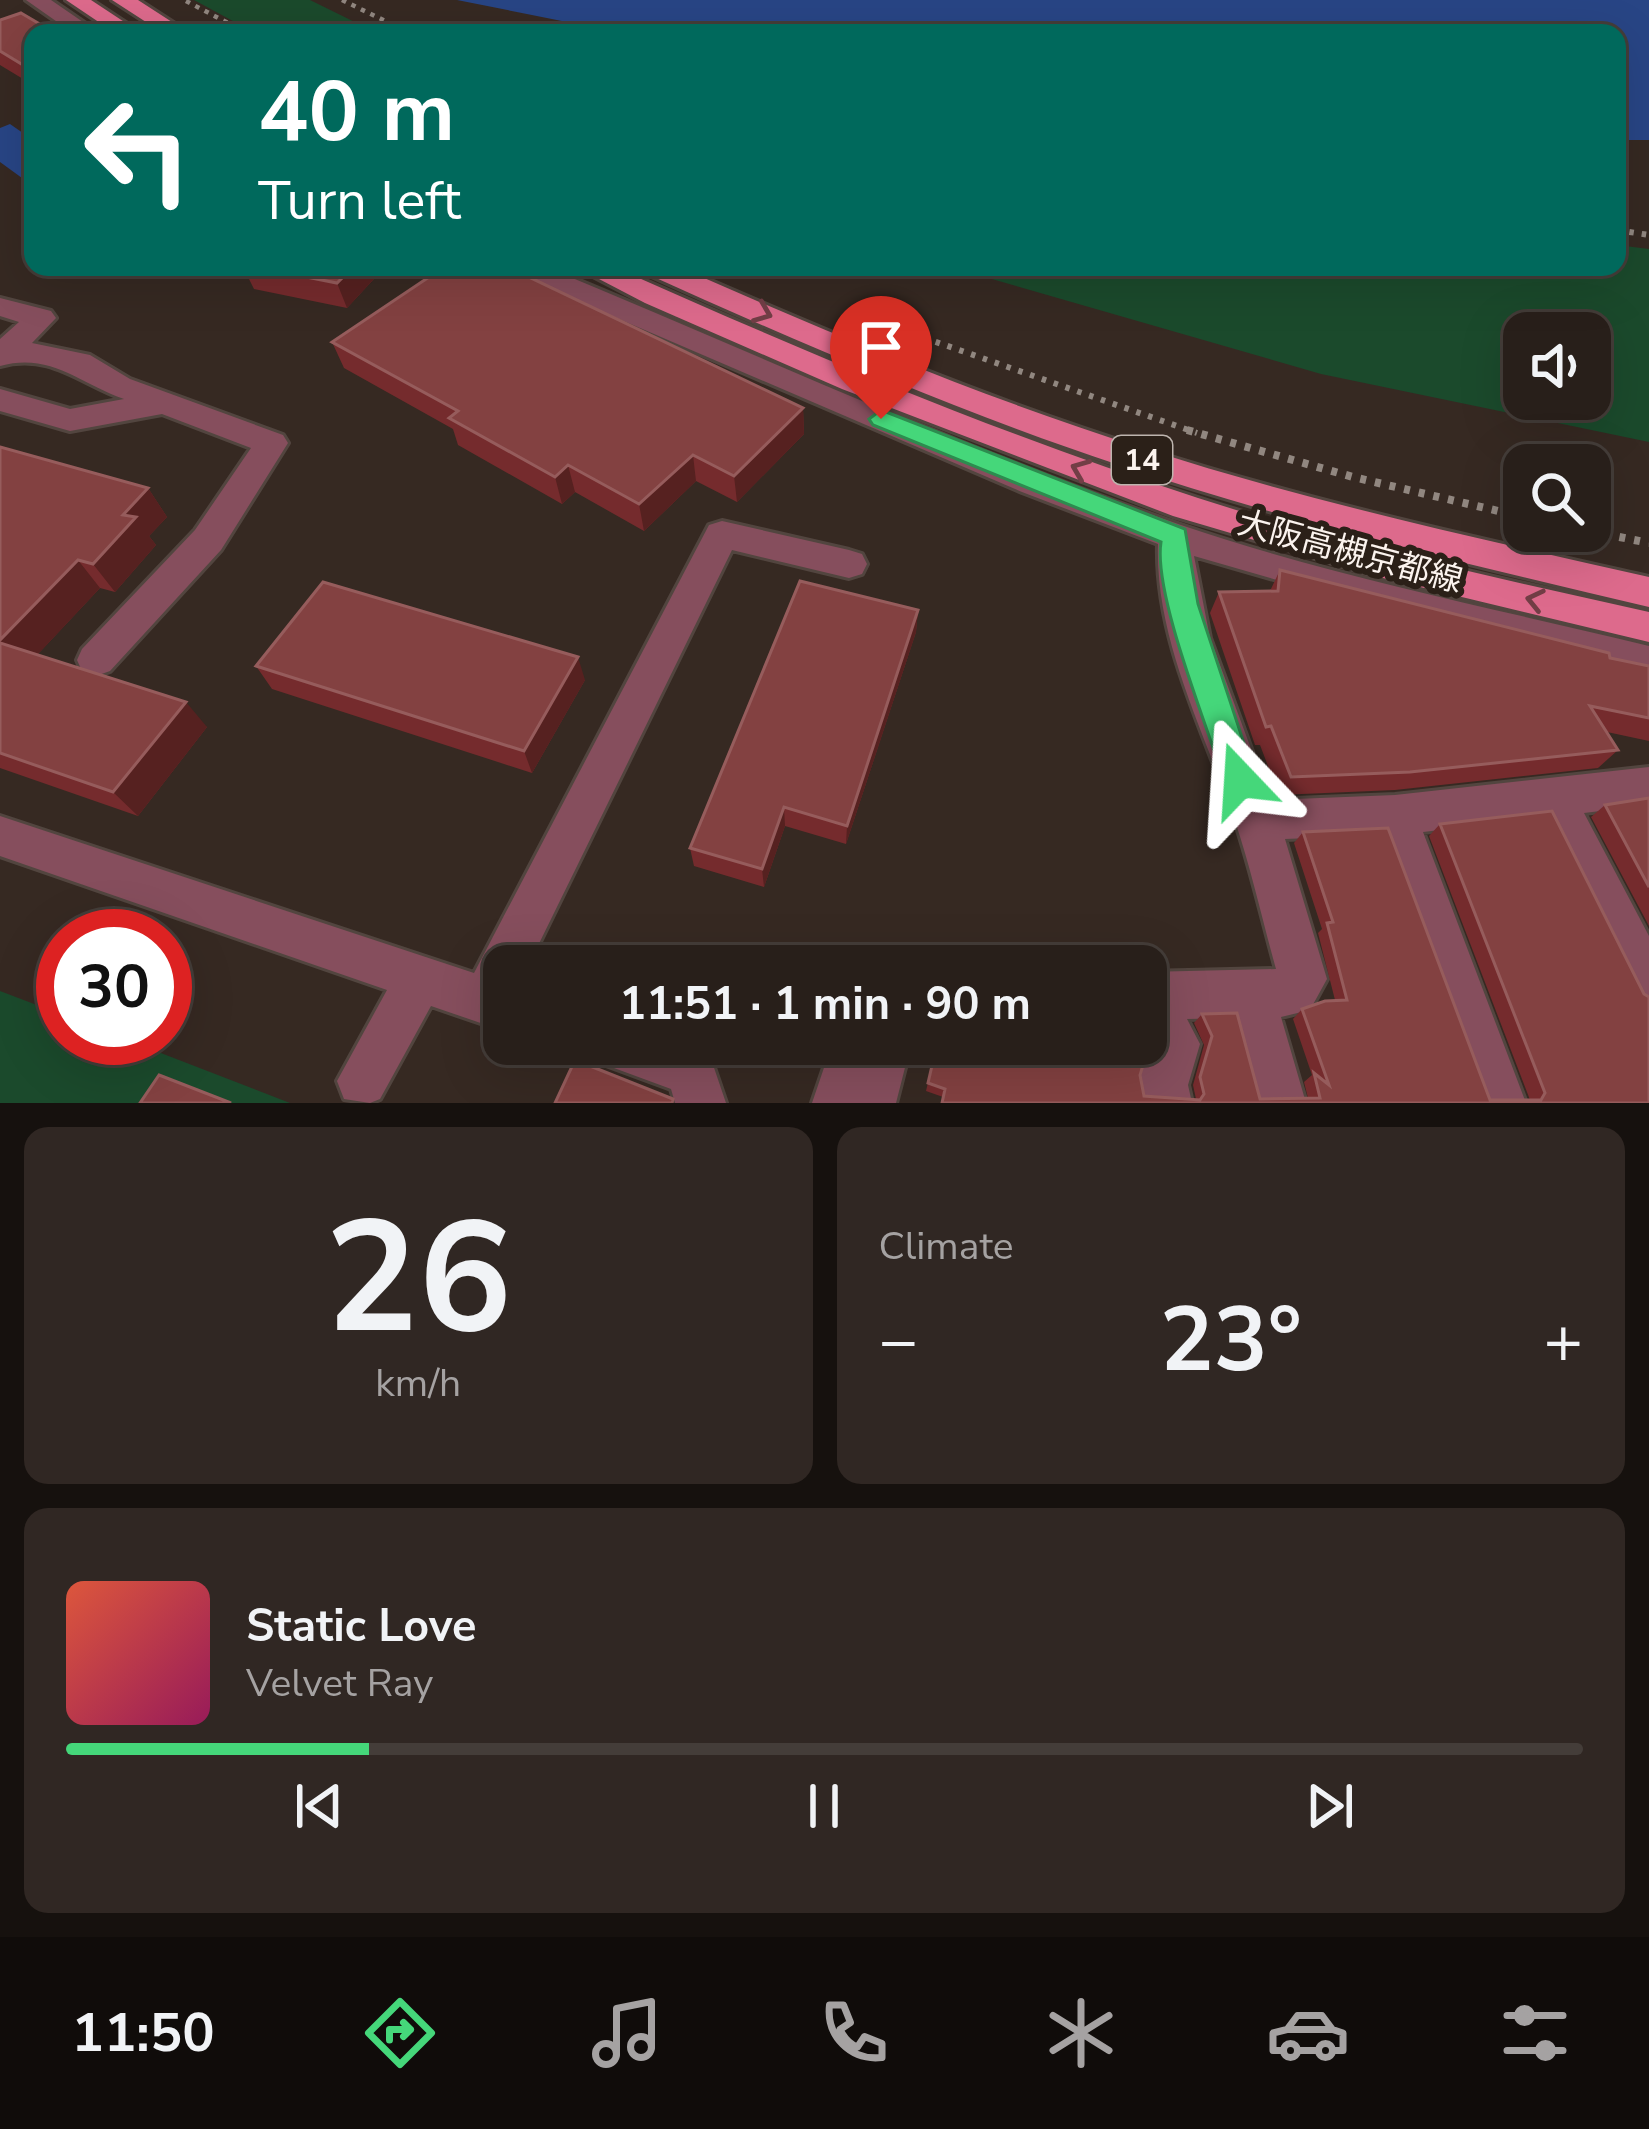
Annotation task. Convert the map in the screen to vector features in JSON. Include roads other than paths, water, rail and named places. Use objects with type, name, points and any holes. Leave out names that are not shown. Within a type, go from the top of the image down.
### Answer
[{"type":"main road","points":[[76,0],[115,24]]},
{"type":"main road","points":[[122,0],[163,24]]},
{"type":"main road","name":"大阪高槻京都線","points":[[610,276],[711,322],[1123,486],[1367,558],[1649,627]]},
{"type":"main road","name":"大阪高槻京都線","points":[[677,276],[900,369],[1195,478],[1455,548],[1649,592]]},
{"type":"street","points":[[35,6],[70,24]]},
{"type":"street","points":[[543,276],[1034,484],[1176,537],[1398,600],[1649,662]]},
{"type":"street","points":[[0,308],[41,318],[4,352]]},
{"type":"street","points":[[4,352],[79,362],[119,386],[271,443],[208,540],[96,660]]},
{"type":"street","points":[[0,400],[70,419],[165,403]]},
{"type":"street","points":[[523,945],[722,534],[849,565]]},
{"type":"street","points":[[1167,996],[1293,993],[1303,979],[1256,820],[1223,739],[1184,604],[1173,556],[1176,537]]},
{"type":"street","points":[[1256,820],[1395,815],[1649,786]]},
{"type":"street","points":[[1555,800],[1649,986]]},
{"type":"street","points":[[1395,815],[1502,1103]]},
{"type":"street","points":[[0,836],[483,1000]]},
{"type":"street","points":[[362,1082],[420,979]]},
{"type":"street","points":[[1250,995],[1280,1103]]},
{"type":"street","points":[[1167,1033],[1174,1044],[1163,1084],[1167,1103]]},
{"type":"street","points":[[673,1065],[691,1071],[701,1103]]},
{"type":"water","points":[[457,0],[1649,0],[1649,140],[1626,140],[1626,24],[577,24]]},
{"type":"water","points":[[10,124],[24,134],[24,179],[0,162],[0,128]]}]
